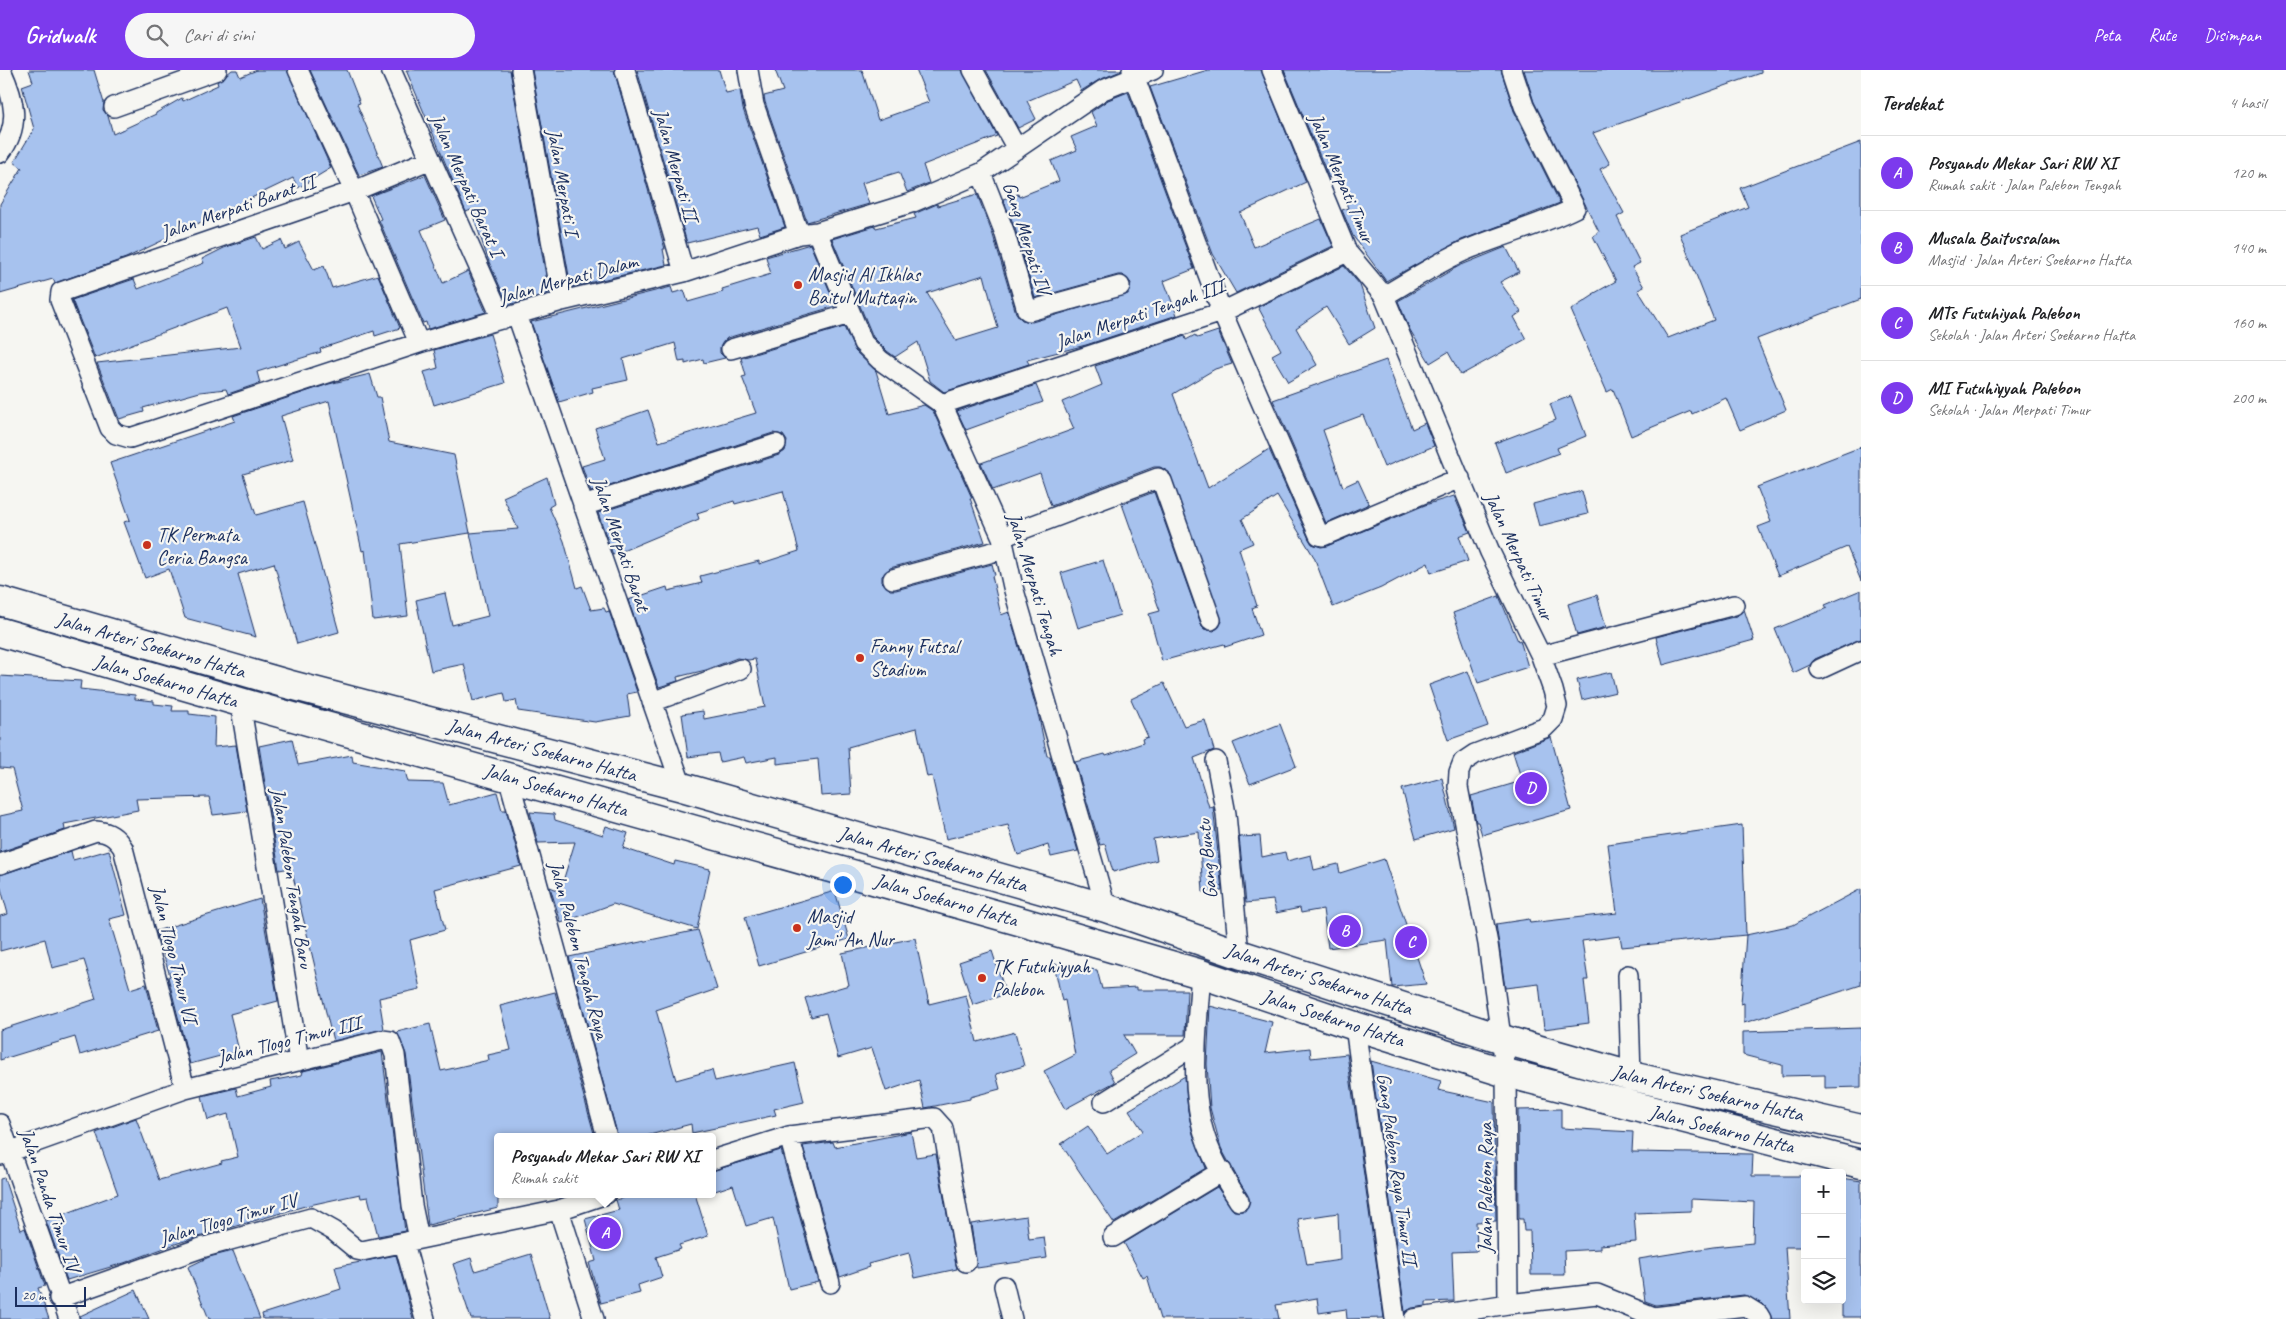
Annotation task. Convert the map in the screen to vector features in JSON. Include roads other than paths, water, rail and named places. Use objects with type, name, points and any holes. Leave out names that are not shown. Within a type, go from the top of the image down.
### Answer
[{"type":"main road","name":"Jalan Arteri Soekarno Hatta","points":[[0,600],[287,684],[682,787],[1106,908],[1239,954],[1500,1037],[1631,1076],[1861,1129]]},
{"type":"main road","name":"Jalan Soekarno Hatta","points":[[0,632],[240,702],[508,776],[1201,974],[1355,1026],[1506,1073],[1861,1164]]},
{"type":"main road","points":[[875,880],[883,844]]},
{"type":"street","points":[[0,153],[10,141],[14,128],[12,101],[1,70]]},
{"type":"street","points":[[114,107],[217,70]]},
{"type":"street","points":[[298,70],[354,191],[418,343]]},
{"type":"street","name":"Jalan Merpati Barat I","points":[[390,70],[431,159],[510,317]]},
{"type":"street","name":"Jalan Merpati I","points":[[521,70],[562,301]]},
{"type":"street","name":"Jalan Merpati II","points":[[625,70],[684,272]]},
{"type":"street","points":[[748,70],[754,105],[799,234]]},
{"type":"street","points":[[973,70],[1017,149]]},
{"type":"street","name":"Jalan Merpati Timur","points":[[1272,70],[1347,252],[1384,296],[1490,552],[1541,656],[1557,706],[1553,719],[1544,728],[1475,754],[1463,762],[1459,772],[1458,787],[1488,944],[1500,1037]]},
{"type":"street","points":[[1384,296],[1461,252],[1489,240],[1524,230],[1575,208],[1524,106],[1512,70]]},
{"type":"street","points":[[1140,72],[1222,312],[1321,536],[1460,478]]},
{"type":"street","name":"Jalan Merpati Dalam","points":[[60,295],[60,300],[110,428],[116,434],[130,438],[418,343],[562,301],[684,272],[799,234],[817,232],[911,203],[981,173],[1103,90],[1140,72]]},
{"type":"street","name":"Jalan Merpati Barat II","points":[[60,295],[61,292],[354,191],[431,159]]},
{"type":"street","name":"Gang Merpati IV","points":[[981,173],[1004,231],[1027,310],[1120,286]]},
{"type":"street","points":[[817,232],[863,343],[880,360],[942,404]]},
{"type":"street","name":"Jalan Merpati Tengah III","points":[[942,404],[1222,312],[1347,252]]},
{"type":"street","points":[[731,349],[850,314]]},
{"type":"street","name":"Jalan Merpati Barat","points":[[510,317],[583,506],[682,787]]},
{"type":"street","name":"Jalan Merpati Tengah","points":[[942,404],[1002,543],[1106,908]]},
{"type":"street","points":[[583,506],[776,444]]},
{"type":"street","points":[[893,579],[1002,543],[1158,478],[1162,481],[1211,620]]},
{"type":"street","points":[[1541,656],[1734,605]]},
{"type":"street","points":[[1820,670],[1861,650]]},
{"type":"street","points":[[652,702],[741,669]]},
{"type":"street","name":"Jalan Palebon Tengah Baru","points":[[240,702],[299,1061]]},
{"type":"street","name":"Gang Buntu","points":[[1216,761],[1226,814],[1239,954]]},
{"type":"street","name":"Jalan Palebon Tengah Raya","points":[[508,776],[606,1133]]},
{"type":"street","name":"Jalan Tlogo Timur VI","points":[[0,864],[96,831],[112,835],[123,848],[185,1089]]},
{"type":"street","points":[[1201,974],[1195,1045],[1195,1072],[1204,1129],[1211,1152],[1239,1202]]},
{"type":"street","points":[[1628,975],[1631,1076]]},
{"type":"street","name":"Gang Palebon Raya Timur II","points":[[1355,1026],[1395,1319]]},
{"type":"street","name":"Jalan Palebon Raya","points":[[1500,1037],[1506,1073],[1508,1304]]},
{"type":"street","name":"Jalan Tlogo Timur III","points":[[5,1154],[185,1089],[382,1040],[390,1041],[394,1048],[412,1205],[412,1241]]},
{"type":"street","points":[[1104,1102],[1195,1045]]},
{"type":"street","points":[[716,1159],[789,1136],[934,1118],[944,1128],[966,1262]]},
{"type":"street","name":"Jalan Panda Timur IV","points":[[0,1124],[5,1154],[69,1319]]},
{"type":"street","points":[[789,1136],[830,1283]]},
{"type":"street","points":[[1113,1237],[1222,1172]]},
{"type":"street","name":"Jalan Tlogo Timur IV","points":[[60,1298],[202,1248],[311,1218],[334,1230],[360,1251],[559,1210],[594,1198]]},
{"type":"street","points":[[559,1210],[594,1319]]},
{"type":"street","points":[[412,1241],[425,1319]]},
{"type":"street","points":[[1004,1286],[1012,1319]]},
{"type":"street","points":[[1414,1319],[1466,1315],[1508,1304],[1596,1294],[1654,1318],[1745,1306],[1758,1314],[1761,1319]]},
{"type":"place","name":"Masjid Al Ikhlas Baitul Muttaqin","points":[[798,285]]},
{"type":"place","name":"TK Permata Ceria Bangsa","points":[[147,545]]},
{"type":"place","name":"Fanny Futsal Stadium","points":[[860,658]]},
{"type":"place","name":"MI Futuhiyyah Palebon","points":[[1531,788]]},
{"type":"place","name":"Masjid Jami' An Nur","points":[[797,928]]},
{"type":"place","name":"Musala Baitussalam","points":[[1345,931]]},
{"type":"place","name":"MTs Futuhiyah Palebon","points":[[1411,942]]},
{"type":"place","name":"TK Futuhiyyah Palebon","points":[[982,978]]},
{"type":"place","name":"Posyandu Mekar Sari RW XI","points":[[605,1233]]}]
